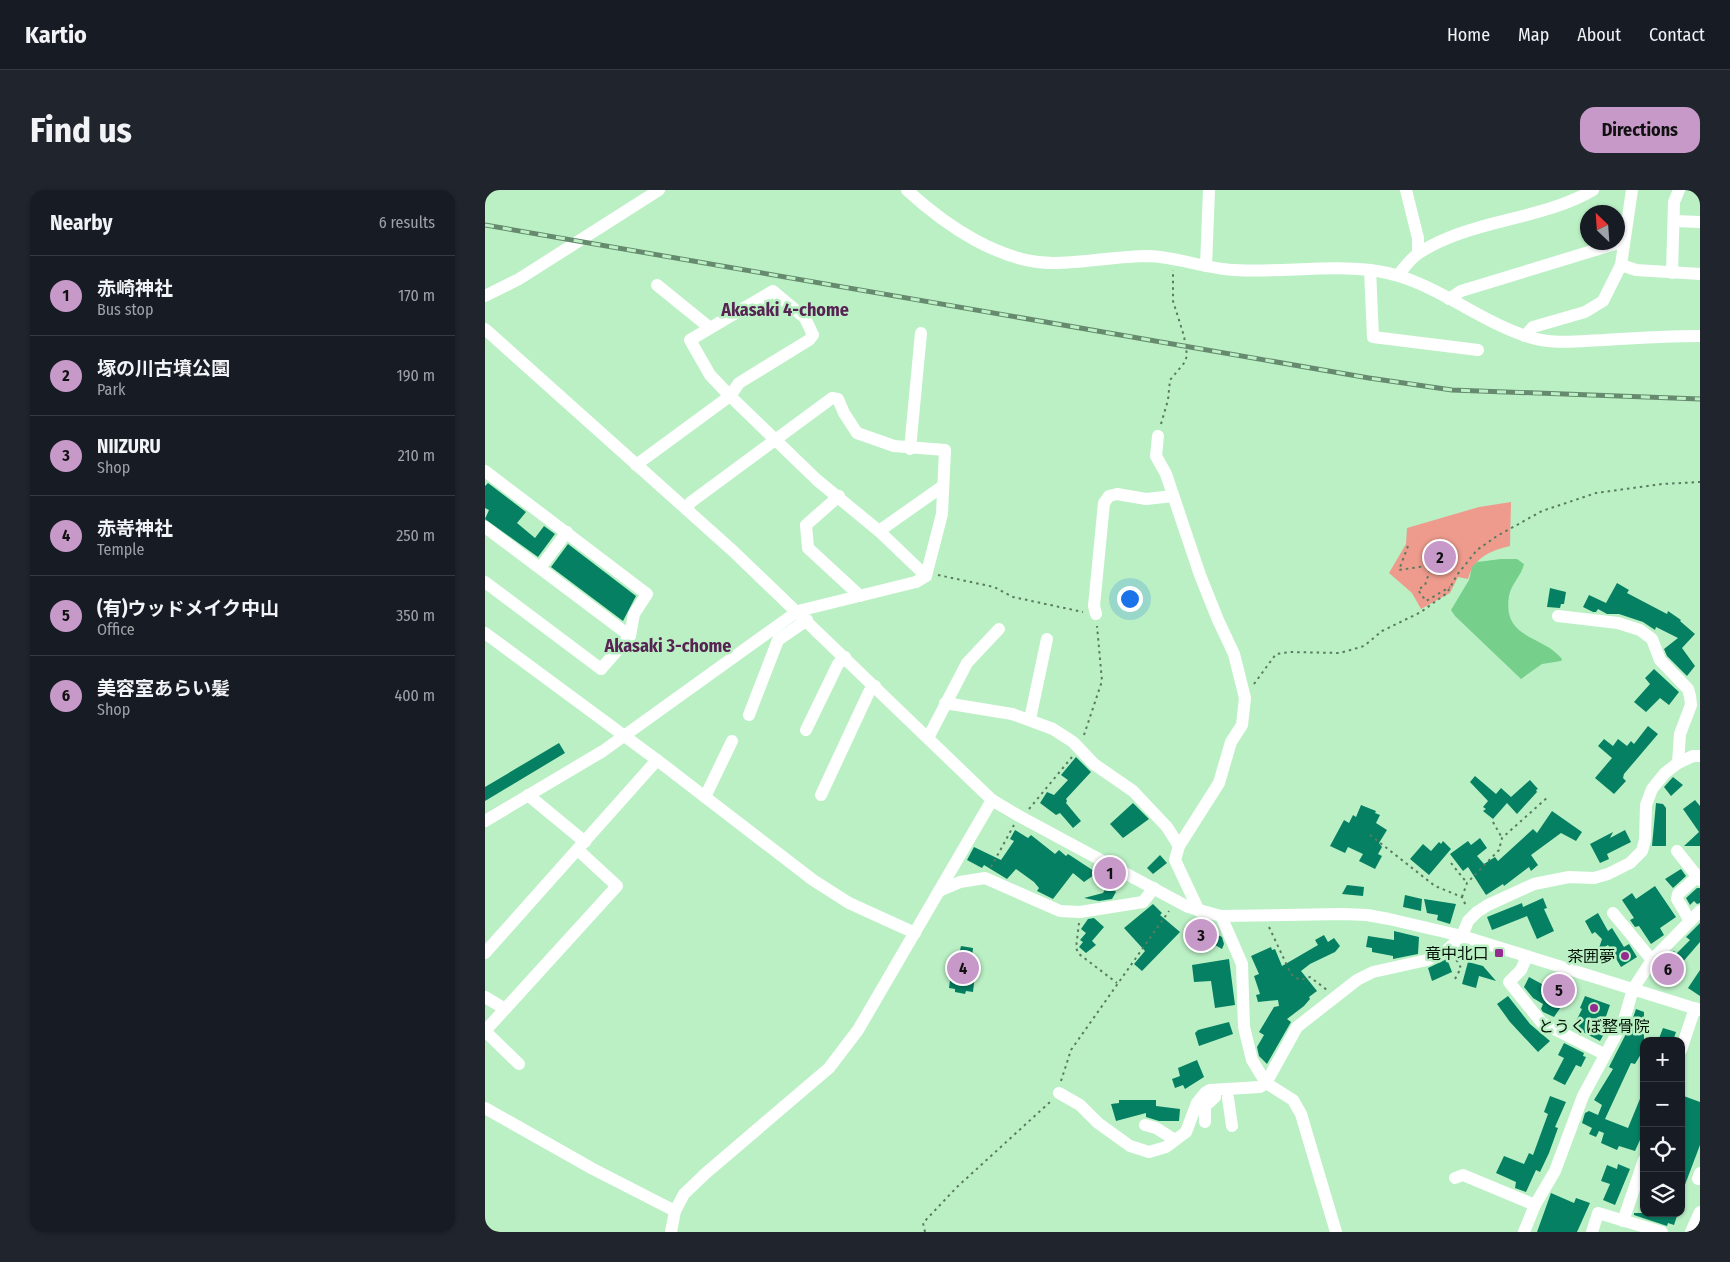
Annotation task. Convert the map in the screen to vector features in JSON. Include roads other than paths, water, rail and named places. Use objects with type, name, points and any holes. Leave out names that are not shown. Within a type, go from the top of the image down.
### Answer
[{"type":"street","points":[[485,296],[519,279],[659,190]]},
{"type":"street","points":[[907,190],[943,218],[980,242],[1015,259],[1054,263],[1125,257],[1174,258],[1206,266],[1234,270],[1370,270],[1397,275],[1525,336],[1544,341],[1700,336]]},
{"type":"street","points":[[1206,266],[1209,190]]},
{"type":"street","points":[[1407,190],[1418,238],[1418,253]]},
{"type":"street","points":[[1625,237],[1632,190]]},
{"type":"street","points":[[1673,273],[1674,202],[1679,190]]},
{"type":"street","points":[[1397,275],[1418,253],[1456,236],[1559,205],[1586,192]]},
{"type":"street","points":[[1674,221],[1700,222]]},
{"type":"street","points":[[1449,299],[1461,291],[1595,250]]},
{"type":"street","points":[[1525,336],[1533,327],[1596,307],[1603,302],[1621,265],[1623,250]]},
{"type":"street","points":[[1621,265],[1636,270],[1700,274]]},
{"type":"street","points":[[1370,270],[1373,337],[1478,350]]},
{"type":"street","points":[[657,284],[710,328]]},
{"type":"street","points":[[636,465],[730,396],[739,383],[809,340],[813,335],[805,318],[773,291],[690,340],[710,375],[730,396],[817,480],[839,496],[879,531],[926,576]]},
{"type":"street","points":[[910,449],[921,333]]},
{"type":"street","points":[[487,337],[686,509],[803,616],[992,800],[1176,901],[1199,911],[1221,916],[1367,915],[1462,936],[1698,1009],[1685,1040]]},
{"type":"street","points":[[485,821],[603,751],[623,735],[803,616],[860,596],[916,582],[926,576],[942,514],[945,450],[910,449],[857,434],[838,399],[832,398],[691,502],[686,509]]},
{"type":"street","points":[[1157,436],[1156,456],[1166,474],[1218,620],[1234,654],[1245,695],[1245,713],[1242,725],[1231,742],[1219,783],[1179,846],[1175,860],[1199,911]]},
{"type":"street","points":[[485,471],[647,594],[634,614],[630,636],[601,669],[485,582]]},
{"type":"street","points":[[879,531],[943,486]]},
{"type":"street","points":[[1096,614],[1094,606],[1104,503],[1109,496],[1117,494],[1146,499],[1173,496]]},
{"type":"street","points":[[839,496],[807,526],[808,548],[860,596]]},
{"type":"street","points":[[485,527],[630,636]]},
{"type":"street","points":[[540,568],[567,532]]},
{"type":"street","points":[[749,715],[778,640],[803,616]]},
{"type":"street","points":[[1558,616],[1618,623],[1640,630],[1652,639],[1660,660],[1688,689],[1690,696],[1691,705],[1680,734],[1678,763]]},
{"type":"street","points":[[928,738],[967,663],[999,629]]},
{"type":"street","points":[[485,633],[657,760],[833,894],[915,933]]},
{"type":"street","points":[[1030,719],[1047,639]]},
{"type":"street","points":[[806,730],[838,664],[845,657]]},
{"type":"street","points":[[821,795],[869,692],[875,686]]},
{"type":"street","points":[[945,703],[1030,719],[1053,729],[1079,749],[1094,764],[1133,791],[1167,827],[1179,846]]},
{"type":"street","points":[[705,797],[732,741]]},
{"type":"street","points":[[1205,1122],[1205,1106],[1212,1098],[1261,1087],[1297,1027],[1357,980],[1373,972],[1427,960],[1447,950],[1462,936],[1468,921],[1477,912],[1533,884],[1569,877],[1594,878],[1608,874],[1630,863],[1642,851],[1645,840],[1646,805],[1652,789],[1665,773],[1678,763],[1693,756],[1700,756]]},
{"type":"street","points":[[485,953],[657,760]]},
{"type":"street","points":[[519,1064],[485,1031],[617,886],[581,846],[528,795]]},
{"type":"street","points":[[671,1232],[675,1211],[685,1194],[706,1173],[829,1068],[858,1030],[992,800]]},
{"type":"street","points":[[1677,851],[1698,878],[1679,894],[1677,899],[1690,920]]},
{"type":"street","points":[[939,890],[960,882],[985,878],[1060,911],[1081,912],[1143,902],[1154,888]]},
{"type":"street","points":[[1525,1232],[1535,1205],[1555,1171],[1583,1096],[1624,1020],[1633,989],[1652,960],[1700,911]]},
{"type":"street","points":[[1613,913],[1652,960]]},
{"type":"street","points":[[1221,916],[1242,964],[1247,1045],[1252,1060],[1265,1083],[1293,1100],[1301,1114],[1336,1232]]},
{"type":"street","points":[[485,933],[497,940]]},
{"type":"street","points":[[1527,956],[1521,970],[1509,982],[1542,1023],[1604,1054]]},
{"type":"street","points":[[485,997],[505,1009]]},
{"type":"street","points":[[1059,1093],[1080,1105],[1098,1123],[1130,1146],[1149,1152],[1157,1152],[1189,1128],[1197,1103],[1205,1093],[1210,1090],[1228,1094]]},
{"type":"street","points":[[1228,1094],[1232,1126]]},
{"type":"street","points":[[485,1108],[593,1169],[675,1211]]},
{"type":"street","points":[[1145,1125],[1162,1131],[1175,1140]]},
{"type":"street","points":[[1623,1221],[1640,1172]]},
{"type":"street","points":[[1455,1178],[1463,1175],[1535,1205]]},
{"type":"street","points":[[1691,1232],[1700,1212]]},
{"type":"street","points":[[1592,1232],[1599,1213],[1645,1229],[1662,1232]]},
{"type":"railway","points":[[485,225],[1369,378],[1452,390],[1700,399]]},
{"type":"place","name":"塚の川古墳公園","points":[[1440,557]]},
{"type":"place","name":"赤崎神社","points":[[1110,873]]},
{"type":"place","name":"NIIZURU","points":[[1201,935]]},
{"type":"place","name":"竜中北口","points":[[1499,953]]},
{"type":"place","name":"茶囲夢","points":[[1625,956]]},
{"type":"place","name":"赤嵜神社","points":[[963,968]]},
{"type":"place","name":"美容室あらい髪","points":[[1668,969]]},
{"type":"place","name":"(有)ウッドメイク中山","points":[[1559,990]]},
{"type":"place","name":"とうくぼ整骨院","points":[[1594,1008]]},
{"type":"district","name":"Akasaki 4-chome","points":[[785,310]]},
{"type":"district","name":"Akasaki 3-chome","points":[[668,646]]}]
